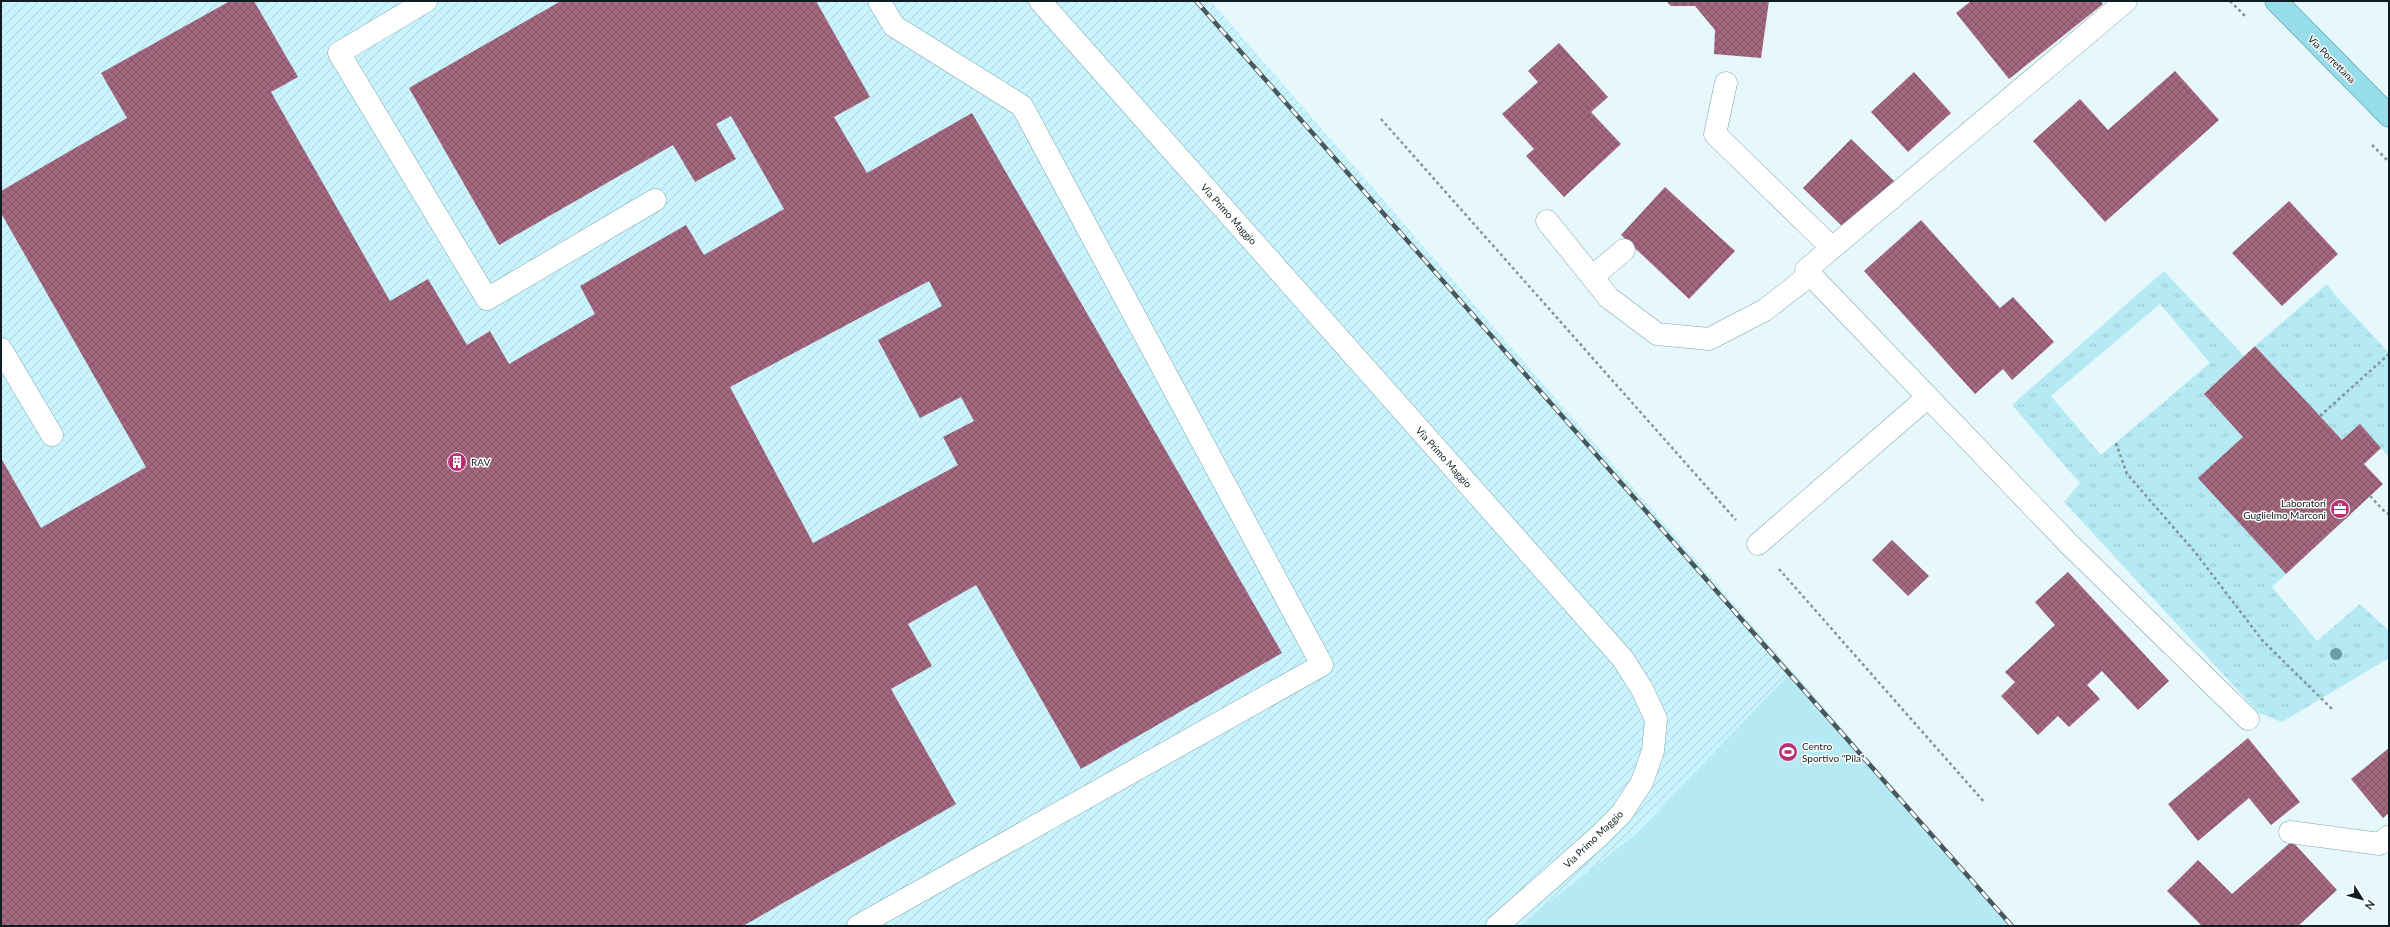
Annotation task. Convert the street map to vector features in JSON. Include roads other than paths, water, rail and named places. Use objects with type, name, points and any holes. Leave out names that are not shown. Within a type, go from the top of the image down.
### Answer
[{"type":"main road","name":"Via Porrettana","points":[[2276,1],[2389,116]]},
{"type":"street","points":[[426,1],[339,53],[487,299],[655,200]]},
{"type":"street","points":[[858,926],[1322,665],[1022,106],[894,26],[879,1]]},
{"type":"street","name":"Via Primo Maggio","points":[[1040,1],[1623,659],[1642,689],[1656,719],[1653,751],[1642,782],[1622,813],[1598,837],[1498,926]]},
{"type":"street","points":[[2126,1],[1806,270],[2068,543],[2248,719]]},
{"type":"street","points":[[1726,83],[1715,134],[1832,248]]},
{"type":"street","points":[[1547,221],[1609,298],[1657,334],[1709,339],[1765,310],[1811,274]]},
{"type":"street","points":[[1592,277],[1624,250]]},
{"type":"street","points":[[1,349],[52,435]]},
{"type":"street","points":[[1758,544],[1928,397]]},
{"type":"street","points":[[2290,832],[2380,844],[2389,836]]},
{"type":"railway","points":[[1196,1],[2012,926]]},
{"type":"place","name":"RAV","points":[[457,462]]},
{"type":"place","name":"Laboratori Guglielmo Marconi","points":[[2340,509]]},
{"type":"place","name":"Centro Sportivo \"Pila\"","points":[[1788,752]]}]
